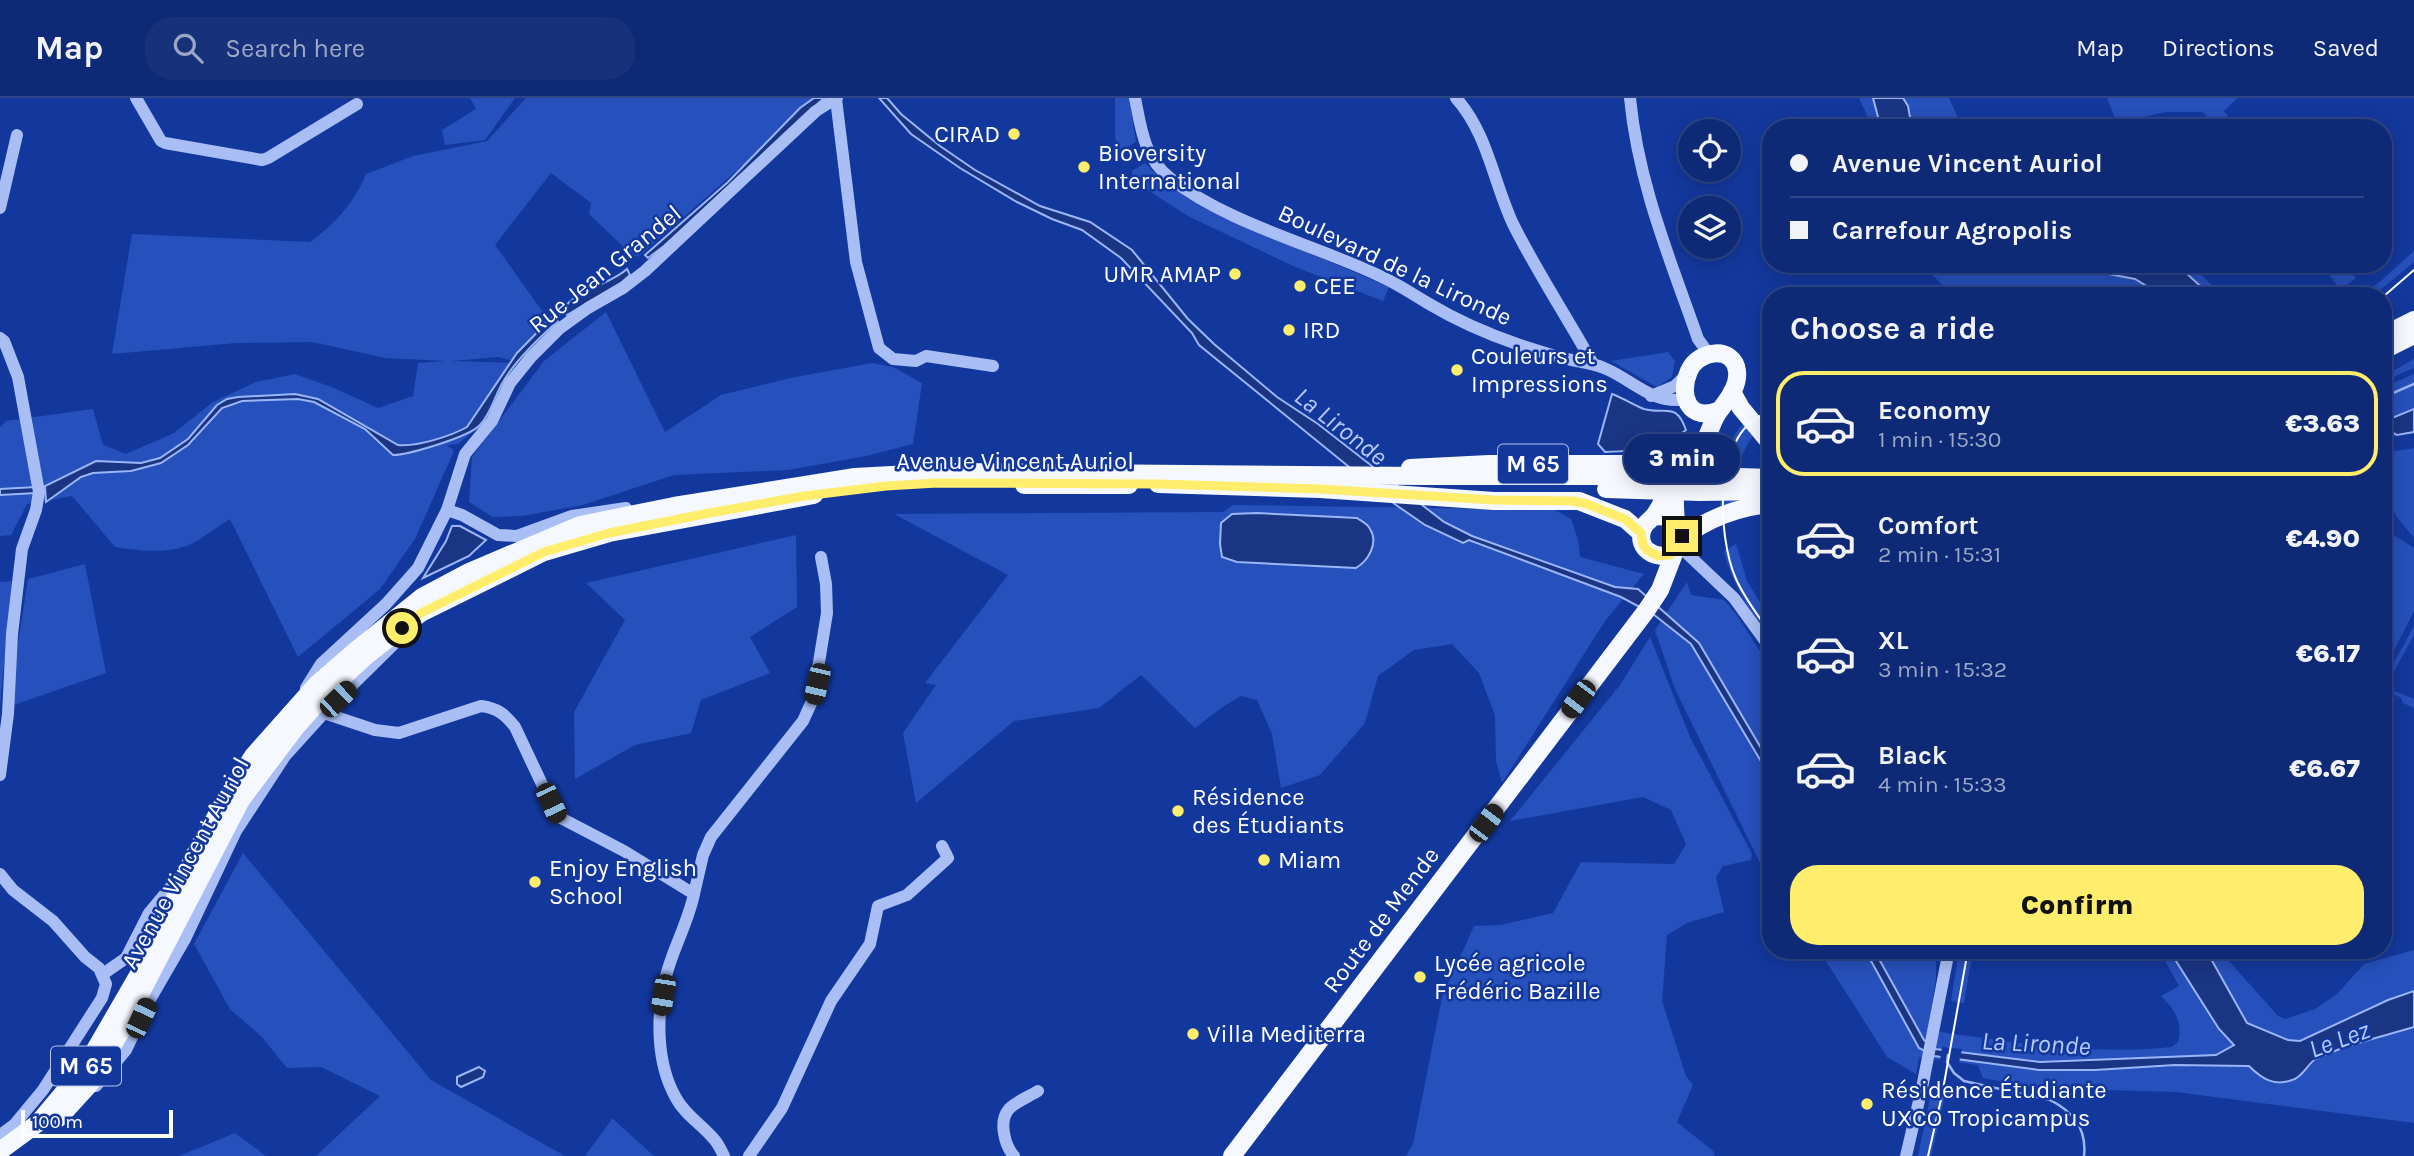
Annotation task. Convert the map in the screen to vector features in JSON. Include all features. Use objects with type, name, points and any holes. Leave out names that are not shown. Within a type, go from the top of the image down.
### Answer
[{"type":"main road","points":[[2392,331],[2414,320]]},
{"type":"main road","points":[[2392,346],[2414,335]]},
{"type":"main road","points":[[1679,546],[1682,532],[1676,522],[1675,494],[1682,468],[1703,444],[1732,392],[1737,371],[1725,355],[1698,361],[1685,385],[1689,406],[1707,414],[1720,410]]},
{"type":"main road","points":[[1732,392],[1741,408],[1762,433]]},
{"type":"main road","points":[[1700,413],[1699,431],[1678,461],[1665,498],[1643,527],[1643,545],[1652,554],[1670,555],[1691,531],[1704,524],[1762,505]]},
{"type":"main road","name":"M 65","points":[[1381,471],[1489,464],[1633,464],[1656,462],[1687,449]]},
{"type":"main road","name":"M 65","points":[[1381,471],[1415,486],[1494,500],[1579,501],[1625,519],[1641,533]]},
{"type":"main road","name":"Avenue Vincent Auriol","points":[[0,1151],[38,1124],[85,1067],[146,960],[194,857],[253,756],[317,684],[393,619],[422,597],[469,572],[580,525],[732,496],[883,475],[1381,471]]},
{"type":"main road","name":"M 65","points":[[1415,486],[1709,475],[1762,478]]},
{"type":"main road","name":"Avenue Vincent Auriol","points":[[13,1156],[51,1126],[90,1084],[120,1033],[242,800],[270,759],[317,703],[365,657],[421,613],[544,552],[609,533],[804,496],[859,489],[925,484],[1314,483],[1374,489],[1415,486]]},
{"type":"main road","name":"M 65","points":[[1415,486],[1762,491]]},
{"type":"main road","points":[[1653,517],[1663,516],[1676,522]]},
{"type":"main road","name":"Route de Mende","points":[[1232,1156],[1655,598],[1679,546]]},
{"type":"main road","points":[[1658,556],[1665,577]]},
{"type":"street","points":[[136,98],[161,141],[165,143],[262,160],[281,152],[358,104]]},
{"type":"street","name":"Boulevard de la Lironde","points":[[1135,98],[1144,145],[1153,163],[1196,196],[1225,211],[1380,276],[1445,313],[1485,331],[1564,358],[1593,364],[1618,374],[1651,396],[1686,399]]},
{"type":"street","points":[[1455,98],[1469,114],[1481,135],[1500,194],[1514,225],[1593,364]]},
{"type":"street","points":[[1630,98],[1646,191],[1698,338],[1698,361],[1675,386],[1651,396]]},
{"type":"street","points":[[836,99],[856,262],[879,348],[893,359],[916,361],[926,356],[993,366]]},
{"type":"street","name":"Rue Jean Grandel","points":[[296,707],[321,664],[386,604],[418,568],[447,510],[465,454],[492,421],[510,383],[531,357],[559,329],[645,271],[816,111],[836,99]]},
{"type":"street","points":[[0,208],[17,135]]},
{"type":"street","points":[[0,338],[4,341],[18,377],[39,496],[22,549],[0,775]]},
{"type":"street","name":"Avenue Vincent Auriol","points":[[447,510],[498,535],[517,536],[572,516],[641,505],[732,496]]},
{"type":"street","points":[[1679,546],[1734,598],[1762,637]]},
{"type":"street","points":[[724,1156],[712,1137],[677,1101],[669,1085],[662,1057],[660,1015],[666,975],[684,931],[703,855],[711,837],[803,721],[813,698],[827,614],[826,584],[821,557]]},
{"type":"street","name":"Avenue Vincent Auriol","points":[[51,1126],[85,1100],[126,1050],[148,1003],[185,939],[236,831],[285,756],[399,639],[455,596]]},
{"type":"street","points":[[324,713],[374,730],[399,733],[481,706],[494,708],[507,716],[515,727],[557,816],[624,851],[694,894]]},
{"type":"street","points":[[749,1156],[782,1108],[831,1001],[870,944],[878,906],[907,895],[948,858],[942,846]]},
{"type":"street","name":"Avenue Vincent Auriol","points":[[103,974],[126,958],[149,913],[194,857]]},
{"type":"street","points":[[0,874],[13,891],[53,922],[103,974],[106,984],[102,998],[43,1090],[14,1125],[0,1135]]},
{"type":"street","points":[[1906,1156],[1923,1088],[1947,959]]},
{"type":"street","points":[[1014,1156],[1004,1134],[1004,1122],[1009,1109],[1038,1091]]},
{"type":"shaded area","points":[[470,98],[515,98],[485,140],[445,145],[442,130],[476,109]]},
{"type":"shaded area","points":[[526,98],[820,98],[638,257],[631,254],[589,214],[591,203],[551,173],[495,245],[550,322],[518,362],[498,357],[451,361],[515,363],[471,433],[458,444],[447,445],[454,451],[415,539],[380,589],[298,657],[230,519],[197,541],[178,548],[146,551],[115,547],[72,496],[27,504],[11,535],[0,536],[0,427],[6,421],[93,409],[103,445],[126,454],[174,433],[213,402],[256,382],[295,374],[378,408],[413,396],[418,363],[445,361],[386,358],[312,342],[236,343],[112,354],[132,234],[310,242],[343,212],[366,174],[413,156],[487,141]]},
{"type":"shaded area","points":[[1115,98],[1129,98],[1136,142],[1121,151],[1115,138]]},
{"type":"shaded area","points":[[1859,98],[1873,98],[1879,119],[1869,119]]},
{"type":"shaded area","points":[[1903,98],[1949,98],[1959,119],[1910,119]]},
{"type":"shaded area","points":[[2107,98],[2237,98],[2224,111],[2230,119],[2208,119],[2203,112],[2166,112],[2135,119],[2115,119]]},
{"type":"shaded area","points":[[1145,163],[1174,189],[1205,208],[1389,287],[1383,301],[1293,266],[1188,216],[1132,180],[1132,171]]},
{"type":"shaded area","points":[[2414,251],[2414,262],[2384,287],[2373,287]]},
{"type":"shaded area","points":[[1931,273],[2104,273],[2135,279],[2148,287],[1944,287]]},
{"type":"shaded area","points":[[2186,273],[2199,273],[2214,287],[2201,287]]},
{"type":"shaded area","points":[[2328,273],[2352,273],[2356,278],[2345,287],[2339,287]]},
{"type":"shaded area","points":[[606,312],[665,432],[721,395],[790,378],[872,363],[893,367],[922,383],[913,444],[866,456],[788,470],[674,475],[583,505],[522,516],[493,517],[469,502],[472,457],[544,361]]},
{"type":"shaded area","points":[[1668,352],[1675,361],[1672,377],[1657,387],[1611,361]]},
{"type":"shaded area","points":[[2414,359],[2414,368],[2392,378],[2392,371]]},
{"type":"shaded area","points":[[2414,374],[2414,410],[2393,422],[2395,436],[2392,445],[2392,384]]},
{"type":"shaded area","points":[[1744,423],[1753,436],[1741,461],[1734,507],[1720,510],[1727,453],[1736,432]]},
{"type":"shaded area","points":[[2414,448],[2414,537],[2392,508],[2392,452]]},
{"type":"shaded area","points":[[1233,505],[1555,510],[1571,519],[1580,557],[1644,574],[1605,621],[1502,783],[1496,761],[1495,715],[1479,673],[1452,644],[1414,650],[1378,676],[1365,723],[1320,775],[1281,788],[1272,734],[1257,700],[1241,696],[1195,728],[1141,675],[1099,708],[1014,721],[916,803],[903,733],[936,685],[925,683],[1008,575],[894,514],[1223,512]]},
{"type":"shaded area","points":[[2392,531],[2395,536],[2414,548],[2414,611],[2392,654]]},
{"type":"shaded area","points":[[796,535],[797,607],[750,637],[770,673],[701,700],[691,733],[635,745],[575,779],[574,712],[625,620],[586,583]]},
{"type":"shaded area","points":[[1736,544],[1747,581],[1762,605],[1762,628],[1743,598],[1724,551]]},
{"type":"shaded area","points":[[85,564],[106,673],[8,707],[28,579]]},
{"type":"shaded area","points":[[12,581],[0,706],[0,582]]},
{"type":"shaded area","points":[[1687,582],[1691,595],[1724,600],[1762,654],[1762,867],[1675,689],[1655,630]]},
{"type":"shaded area","points":[[2414,626],[2414,635],[2392,675],[2392,666]]},
{"type":"shaded area","points":[[1650,637],[1690,737],[1752,854],[1751,860],[1723,866],[1716,877],[1724,912],[1687,923],[1667,935],[1662,1001],[1686,1076],[1693,1085],[1677,1122],[1713,1151],[1715,1156],[1406,1156],[1413,1144],[1442,997],[1474,926],[1501,925],[1553,913],[1581,862],[1674,864],[1686,844],[1671,810],[1643,797],[1510,821],[1620,685]]},
{"type":"shaded area","points":[[2392,688],[2414,699],[2414,708],[2403,703],[2401,698],[2392,693]]},
{"type":"shaded area","points":[[243,853],[431,1080],[565,1156],[316,1156],[380,1096],[321,1067],[287,1068],[261,1036],[230,1009],[194,944]]},
{"type":"shaded area","points":[[2414,950],[2414,991],[2388,1000],[2300,1041],[2288,1040],[2247,1023],[2211,959],[2228,959],[2278,1016],[2285,1019],[2315,1009],[2337,994],[2364,964],[2392,959],[2392,956]]},
{"type":"shaded area","points":[[1825,959],[1936,959],[1936,978],[1928,1030],[2050,1046],[2111,1050],[2172,1047],[2178,1042],[2177,1017],[2161,996],[2179,986],[2164,959],[2178,959],[2200,1000],[2235,1045],[2216,1055],[2040,1062],[2039,1070],[2175,1065],[2249,1066],[2303,1072],[2325,1055],[2339,1049],[2414,1027],[2414,1123],[2176,1092],[2036,1088],[1983,1078],[1978,1065],[1919,1057],[1916,1074],[1887,1057]]},
{"type":"shaded area","points":[[1958,959],[1971,959],[1964,1003],[1951,1001]]},
{"type":"shaded area","points":[[1931,1093],[1945,1096],[1931,1156],[1918,1156]]},
{"type":"shaded area","points":[[613,1119],[654,1156],[585,1156]]},
{"type":"shaded area","points":[[235,1133],[266,1156],[179,1156]]},
{"type":"water","points":[[814,98],[824,98],[664,246],[648,258],[645,255],[728,182],[800,108]]},
{"type":"water","name":"La Lironde","points":[[879,98],[887,98],[901,114],[940,146],[975,170],[1040,206],[1090,222],[1132,250],[1188,319],[1214,344],[1277,397],[1318,424],[1444,522],[1472,536],[1615,587],[1638,589],[1699,643],[1762,750],[1762,763],[1691,644],[1653,614],[1621,597],[1469,540],[1463,543],[1425,525],[1396,505],[1199,345],[1192,333],[1121,258],[1082,230],[1017,202],[960,168],[911,134]]},
{"type":"water","points":[[1873,98],[1903,98],[1910,119],[1879,119]]},
{"type":"water","points":[[627,269],[630,275],[622,282],[567,315],[563,310],[575,297]]},
{"type":"water","points":[[2104,273],[2186,273],[2201,287],[2148,287],[2135,279]]},
{"type":"water","points":[[554,315],[558,321],[514,366],[484,421],[474,430],[452,440],[393,455],[365,429],[314,402],[298,399],[242,401],[222,408],[188,445],[161,463],[131,471],[93,473],[81,477],[46,502],[45,486],[96,461],[141,463],[160,458],[188,439],[217,405],[238,397],[295,394],[318,399],[398,445],[424,443],[452,434],[467,427],[517,353]]},
{"type":"water","points":[[1612,394],[1644,409],[1674,412],[1686,430],[1658,445],[1638,450],[1605,452],[1598,444]]},
{"type":"water","points":[[2414,409],[2414,432],[2397,435],[2392,432],[2392,418]]},
{"type":"water","points":[[36,487],[36,493],[0,495],[0,489]]},
{"type":"water","points":[[1232,514],[1357,518],[1369,527],[1373,546],[1365,561],[1356,568],[1237,562],[1222,557],[1221,523]]},
{"type":"water","points":[[452,526],[460,526],[486,540],[469,556],[423,578],[446,541]]},
{"type":"water","name":"Le Lez","points":[[1870,959],[1879,959],[1924,1040],[1935,1049],[2040,1062],[2216,1055],[2234,1045],[2219,1029],[2175,959],[2211,959],[2247,1023],[2288,1040],[2300,1041],[2388,1000],[2414,991],[2414,1027],[2352,1045],[2316,1059],[2296,1078],[2285,1082],[2263,1078],[2249,1066],[2175,1065],[2039,1070],[1934,1056],[1919,1048]]},
{"type":"water","points":[[479,1067],[485,1071],[483,1077],[461,1087],[457,1084],[457,1077]]},
{"type":"pier","points":[[1942,1047],[1962,1049],[1959,1063],[1940,1060]]},
{"type":"waterway","points":[[554,319],[565,310]]},
{"type":"waterway","points":[[2392,394],[2414,384]]},
{"type":"waterway","points":[[1948,1055],[1947,1062],[1954,1073],[1964,1081],[2050,1100],[2066,1110],[2081,1130],[2084,1156]]},
{"type":"tram line","points":[[2392,289],[2414,270]]},
{"type":"tram line","points":[[1762,416],[1751,422],[1738,438],[1729,460],[1723,511],[1725,537],[1736,579],[1762,621]]},
{"type":"tram line","points":[[1928,1156],[1966,959]]},
{"type":"place","name":"CIRAD","points":[[1014,134]]},
{"type":"place","name":"Bioversity International","points":[[1084,167]]},
{"type":"place","name":"UMR AMAP","points":[[1235,274]]},
{"type":"place","name":"CEE","points":[[1300,286]]},
{"type":"place","name":"IRD","points":[[1289,330]]},
{"type":"place","name":"Couleurs et Impressions","points":[[1457,370]]},
{"type":"place","name":"Résidence des Étudiants","points":[[1178,811]]},
{"type":"place","name":"Miam","points":[[1264,860]]},
{"type":"place","name":"Enjoy English School","points":[[535,882]]},
{"type":"place","name":"Lycée agricole Frédéric Bazille","points":[[1420,977]]},
{"type":"place","name":"Villa Mediterra","points":[[1193,1034]]},
{"type":"place","name":"Résidence Étudiante UXCO Tropicampus","points":[[1867,1104]]},
{"type":"route","points":[[402,628],[421,613],[544,552],[609,533],[704,514],[804,496],[886,486],[937,483],[1157,484],[1320,489],[1494,500],[1579,501],[1625,519],[1635,526],[1641,533],[1643,545],[1652,554],[1670,555],[1681,543],[1682,536]]}]
